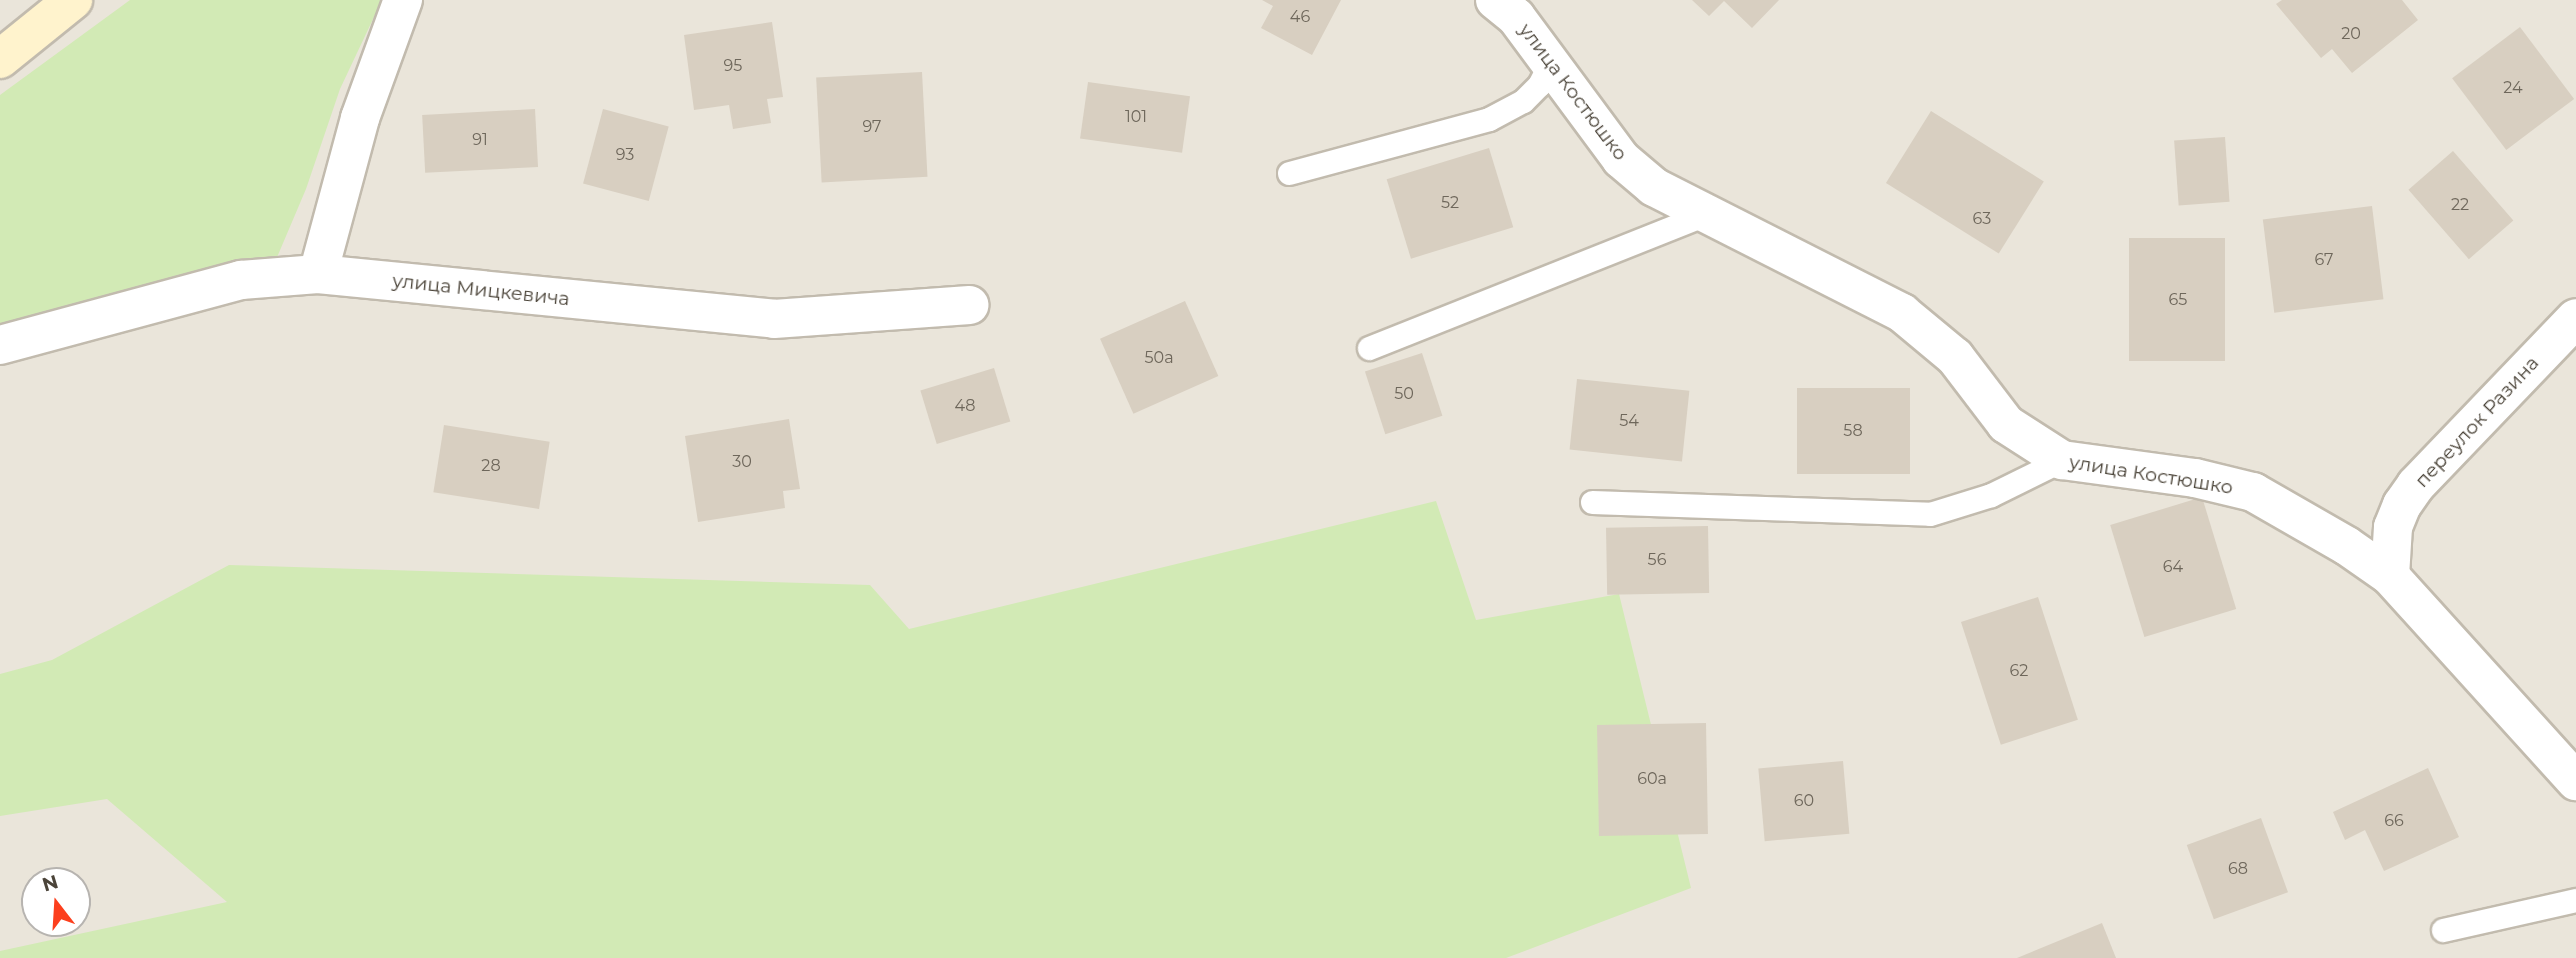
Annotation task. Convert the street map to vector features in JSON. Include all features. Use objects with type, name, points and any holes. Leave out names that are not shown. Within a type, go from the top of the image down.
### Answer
[{"type":"street","points":[[0,59],[74,0]]},
{"type":"street","points":[[318,274],[360,118],[403,0]]},
{"type":"street","name":"улица Костюшко","points":[[1495,0],[1516,17],[1621,159],[1654,187],[1902,313],[1955,357],[2006,424],[2062,460],[2195,478],[2253,492],[2347,547],[2390,576],[2576,781]]},
{"type":"street","name":"улица Мицкевича","points":[[0,345],[241,280],[318,274],[774,319],[969,305]]},
{"type":"street","name":"переулок Разина","points":[[2390,576],[2393,527],[2402,505],[2416,485],[2576,318]]},
{"type":"lane","points":[[1289,173],[1489,119],[1523,101],[1539,85],[1549,65]]},
{"type":"lane","points":[[1369,348],[1706,214]]},
{"type":"lane","points":[[1592,502],[1930,514],[1991,495],[2062,460]]},
{"type":"lane","points":[[2443,930],[2576,900]]},
{"type":"shaded area","points":[[0,0],[2576,0],[2576,958],[0,958]]},
{"type":"green space","points":[[130,0],[382,0],[340,89],[306,189],[275,262],[0,337],[0,95]]},
{"type":"green space","points":[[1436,501],[1476,620],[1619,594],[1691,888],[1506,958],[0,958],[0,951],[65,937],[91,937],[91,931],[227,902],[107,799],[0,816],[0,674],[52,660],[229,565],[870,585],[909,629]]},
{"type":"building","points":[[1262,0],[1341,0],[1312,55],[1261,28],[1273,6]]},
{"type":"building","points":[[1692,0],[1779,0],[1752,28],[1724,1],[1709,16]]},
{"type":"building","points":[[2282,0],[2402,0],[2418,20],[2352,73],[2332,49],[2321,58],[2276,4]]},
{"type":"building","points":[[772,22],[783,97],[767,99],[771,123],[733,129],[729,105],[694,110],[684,35]]},
{"type":"building","points":[[2520,27],[2574,99],[2506,150],[2452,78]]},
{"type":"building","points":[[922,72],[927,177],[822,182],[816,78]]},
{"type":"building","points":[[1088,82],[1190,96],[1182,153],[1080,138]]},
{"type":"building","points":[[535,109],[538,167],[425,173],[422,115]]},
{"type":"building","points":[[603,109],[669,127],[649,201],[583,183]]},
{"type":"building","points":[[1931,111],[2044,181],[1999,254],[1886,183]]},
{"type":"building","points":[[2225,137],[2230,202],[2179,205],[2174,141]]},
{"type":"building","points":[[1489,148],[1513,227],[1411,259],[1387,179]]},
{"type":"building","points":[[2453,151],[2513,220],[2469,259],[2408,190]]},
{"type":"building","points":[[2372,206],[2383,299],[2274,313],[2263,219]]},
{"type":"building","points":[[2129,238],[2225,238],[2225,361],[2129,361]]},
{"type":"building","points":[[1185,301],[1218,376],[1133,414],[1100,339]]},
{"type":"building","points":[[1422,353],[1442,416],[1385,434],[1365,372]]},
{"type":"building","points":[[994,368],[1010,422],[937,444],[920,391]]},
{"type":"building","points":[[1577,379],[1689,391],[1682,461],[1570,450]]},
{"type":"building","points":[[1797,388],[1910,388],[1910,474],[1797,474]]},
{"type":"building","points":[[789,419],[800,489],[783,491],[785,508],[698,522],[685,436]]},
{"type":"building","points":[[444,425],[550,442],[539,509],[433,492]]},
{"type":"building","points":[[2202,497],[2236,609],[2144,637],[2110,525]]},
{"type":"building","points":[[1708,526],[1709,593],[1607,595],[1606,528]]},
{"type":"building","points":[[2038,597],[2078,720],[2001,745],[1961,622]]},
{"type":"building","points":[[1706,723],[1708,834],[1599,836],[1597,725]]},
{"type":"building","points":[[1843,761],[1849,834],[1765,841],[1758,768]]},
{"type":"building","points":[[2428,768],[2459,837],[2384,871],[2365,830],[2345,840],[2333,812]]},
{"type":"building","points":[[2261,818],[2288,892],[2214,919],[2187,845]]},
{"type":"building","points":[[2102,923],[2116,958],[2017,958]]}]
